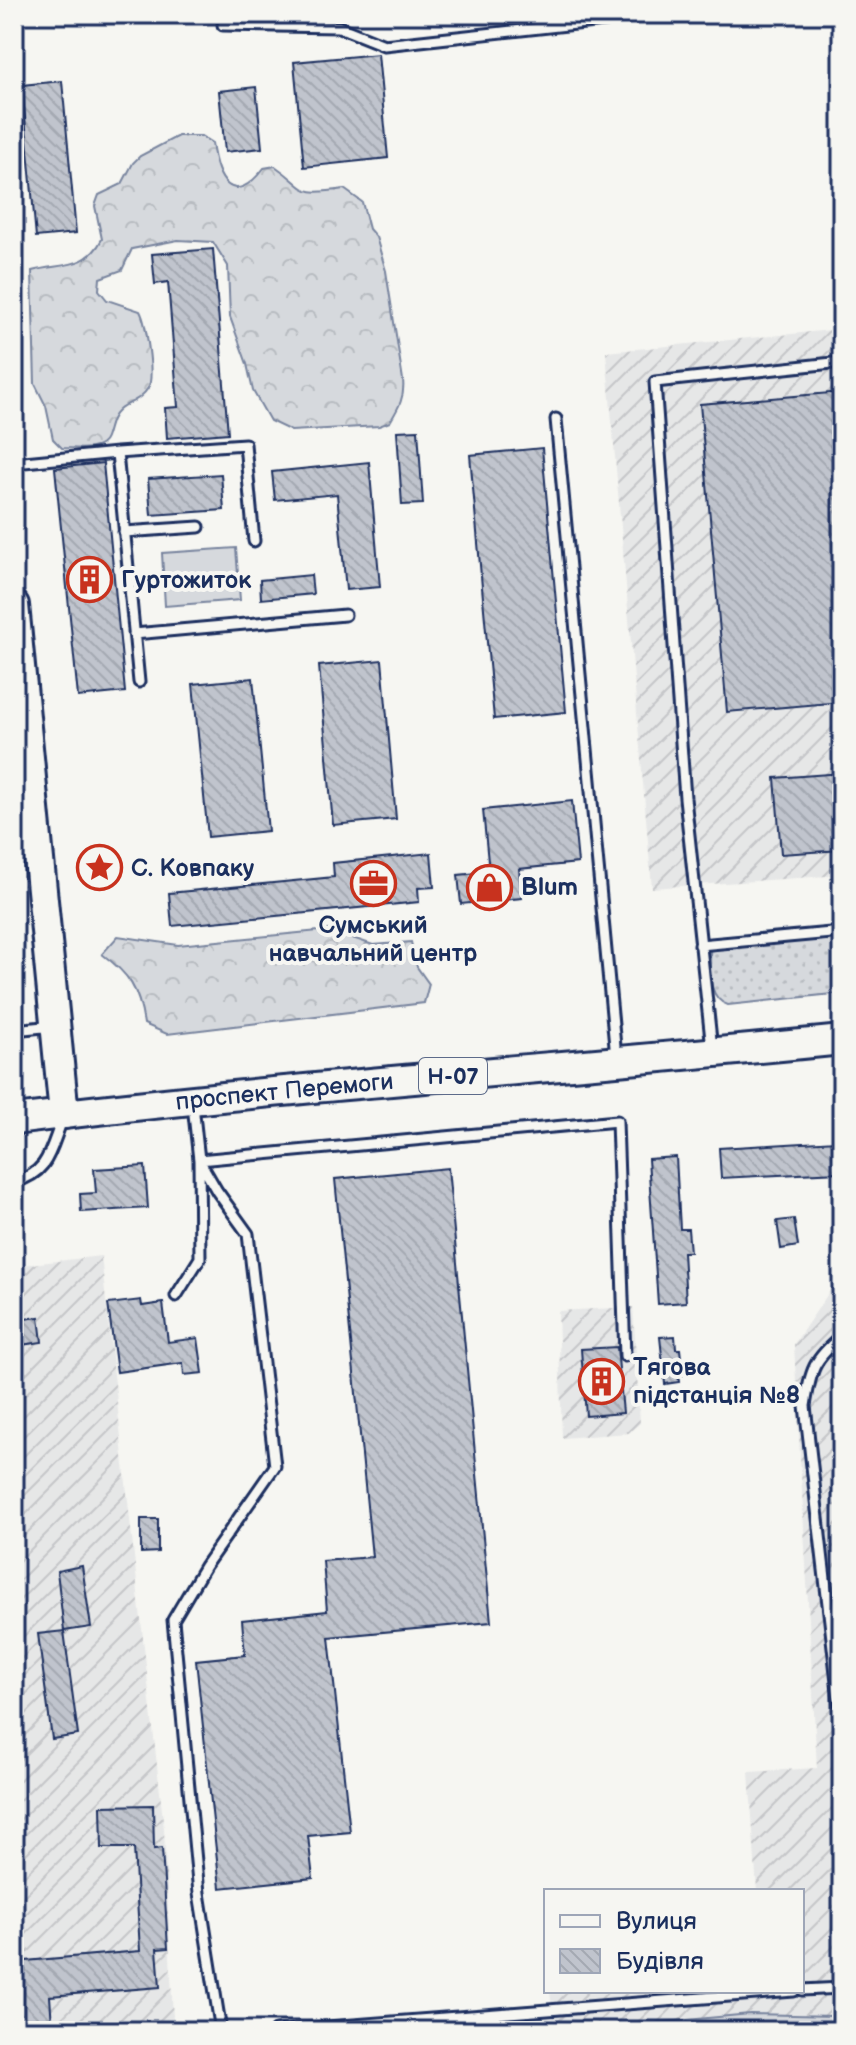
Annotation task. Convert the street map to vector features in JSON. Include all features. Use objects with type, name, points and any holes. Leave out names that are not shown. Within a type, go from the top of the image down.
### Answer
[{"type":"main road","points":[[14,605],[64,1114]]},
{"type":"main road","name":"проспект Перемоги","points":[[14,1120],[192,1098],[842,1040]]},
{"type":"lane","points":[[223,25],[339,27],[384,45],[622,19]]},
{"type":"lane","points":[[712,1053],[685,798],[655,382],[842,362]]},
{"type":"lane","points":[[556,419],[617,1062]]},
{"type":"lane","points":[[14,463],[245,444],[254,541]]},
{"type":"lane","points":[[117,453],[139,682]]},
{"type":"lane","points":[[124,532],[199,527]]},
{"type":"lane","points":[[134,634],[345,615]]},
{"type":"lane","points":[[700,945],[842,932]]},
{"type":"lane","points":[[14,1030],[57,1026]]},
{"type":"lane","points":[[176,1296],[200,1258],[199,1160],[192,1098]]},
{"type":"lane","points":[[14,1182],[30,1178],[45,1165],[64,1114]]},
{"type":"lane","points":[[199,1160],[617,1121],[625,1356]]},
{"type":"lane","points":[[199,1160],[248,1234],[275,1466],[205,1566],[173,1620],[199,1893],[221,2031]]},
{"type":"lane","points":[[842,1336],[821,1353],[815,1364],[805,1406],[842,1725]]},
{"type":"lane","points":[[804,1990],[842,1988]]},
{"type":"lane","points":[[275,2031],[768,1993]]},
{"type":"shaded area","points":[[842,329],[842,875],[652,888],[606,352]]},
{"type":"shaded area","points":[[101,1256],[164,1829],[173,2019],[14,2031],[14,1266]]},
{"type":"shaded area","points":[[842,1273],[842,2016],[554,2031],[550,1993],[804,1993],[804,1889],[757,1889],[749,1772],[817,1768],[794,1344]]},
{"type":"shaded area","points":[[633,1307],[640,1423],[629,1433],[562,1438],[558,1311]]},
{"type":"green space","points":[[178,136],[201,136],[212,143],[222,178],[235,188],[243,187],[264,168],[275,166],[305,189],[318,192],[344,189],[362,202],[386,271],[403,380],[401,402],[390,422],[379,426],[291,431],[270,421],[253,391],[230,317],[228,266],[213,242],[178,240],[132,249],[122,270],[100,278],[99,290],[107,300],[140,311],[149,350],[151,373],[148,388],[116,413],[106,438],[99,446],[62,448],[53,439],[46,406],[35,384],[32,271],[72,264],[89,256],[102,239],[95,206],[99,195],[122,184],[140,156]]},
{"type":"green space","points":[[236,548],[240,600],[165,606],[162,553]]},
{"type":"green space","points":[[329,930],[373,945],[411,942],[417,967],[429,984],[424,1003],[167,1034],[144,1024],[131,983],[102,954],[118,936],[178,945]]},
{"type":"green space","points":[[842,938],[842,993],[728,1005],[716,996],[713,989],[710,949]]},
{"type":"green space","points":[[750,2014],[833,2016],[842,2020],[842,2031],[571,2031]]},
{"type":"building","points":[[378,54],[388,158],[304,167],[294,62]]},
{"type":"building","points":[[62,81],[76,233],[36,237],[22,85]]},
{"type":"building","points":[[256,87],[262,148],[225,152],[219,91]]},
{"type":"building","points":[[213,249],[228,433],[167,438],[165,408],[178,407],[168,282],[155,284],[152,254]]},
{"type":"building","points":[[842,392],[842,702],[727,712],[700,404]]},
{"type":"building","points":[[418,430],[423,504],[402,505],[397,431]]},
{"type":"building","points":[[542,448],[566,712],[494,719],[470,455]]},
{"type":"building","points":[[369,462],[380,587],[346,590],[337,494],[275,500],[272,472]]},
{"type":"building","name":"Гуртожиток","points":[[103,463],[125,692],[78,697],[55,468]]},
{"type":"building","points":[[221,474],[224,510],[151,515],[148,479]]},
{"type":"building","points":[[311,575],[313,594],[261,599],[260,580]]},
{"type":"building","points":[[382,660],[396,819],[333,825],[319,666]]},
{"type":"building","points":[[253,678],[268,831],[208,837],[193,684]]},
{"type":"building","points":[[842,773],[842,850],[781,854],[775,778]]},
{"type":"building","points":[[572,801],[578,863],[519,869],[522,898],[461,904],[458,875],[489,872],[483,810]]},
{"type":"building","points":[[431,853],[434,887],[418,888],[419,902],[172,926],[169,893],[334,877],[333,863]]},
{"type":"building","points":[[836,1141],[839,1172],[721,1178],[719,1148]]},
{"type":"building","points":[[676,1157],[680,1229],[688,1229],[690,1252],[683,1252],[686,1302],[658,1304],[648,1159]]},
{"type":"building","points":[[145,1166],[148,1208],[81,1212],[80,1194],[96,1193],[94,1169]]},
{"type":"building","points":[[448,1168],[491,1622],[329,1637],[350,1832],[308,1836],[313,1878],[220,1888],[196,1660],[245,1655],[242,1620],[327,1611],[323,1561],[372,1557],[335,1179]]},
{"type":"building","points":[[794,1219],[798,1246],[781,1249],[777,1221]]},
{"type":"building","points":[[141,1300],[142,1306],[163,1303],[168,1342],[198,1338],[203,1373],[184,1375],[183,1363],[117,1372],[108,1304]]},
{"type":"building","points":[[39,1317],[42,1342],[21,1345],[17,1320]]},
{"type":"building","points":[[675,1336],[683,1375],[678,1375],[679,1382],[665,1384],[660,1337]]},
{"type":"building","name":"Тягова підстанція №8","points":[[617,1347],[623,1413],[586,1416],[581,1349]]},
{"type":"building","points":[[141,1519],[158,1519],[158,1552],[141,1553]]},
{"type":"building","points":[[82,1566],[91,1627],[64,1631],[57,1571]]},
{"type":"building","points":[[64,1631],[78,1735],[52,1739],[38,1634]]},
{"type":"building","points":[[153,1805],[154,1849],[162,1848],[168,1948],[157,1949],[160,1987],[50,1996],[52,2025],[20,2028],[14,1962],[140,1951],[134,1848],[102,1848],[101,1806]]},
{"type":"place","name":"Гуртожиток","points":[[90,580]]},
{"type":"place","name":"С. Ковпаку","points":[[100,868]]},
{"type":"place","name":"Сумський навчальний центр","points":[[373,883]]},
{"type":"place","name":"Blum","points":[[490,887]]},
{"type":"place","name":"Тягова підстанція №8","points":[[602,1381]]}]
